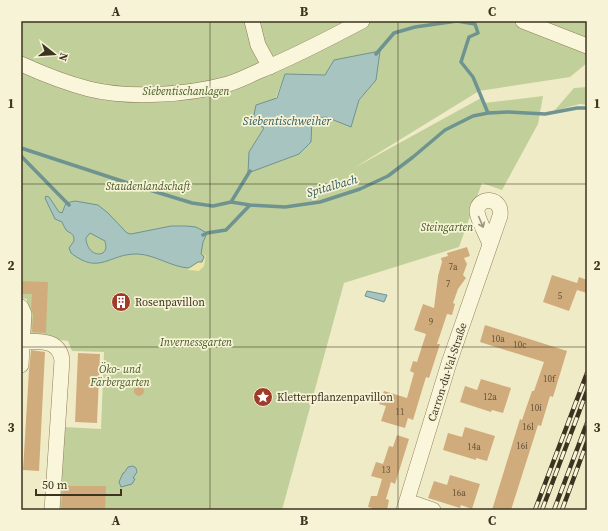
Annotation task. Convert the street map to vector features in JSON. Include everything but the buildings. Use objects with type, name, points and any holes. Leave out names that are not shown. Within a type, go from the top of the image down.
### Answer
[{"type":"street","points":[[252,21],[258,45],[270,66]]},
{"type":"street","points":[[21,64],[49,76],[91,89],[125,94],[195,92],[229,84],[270,66],[362,21]]},
{"type":"street","points":[[522,21],[587,46]]},
{"type":"street","name":"Carron-du-Val-Straße","points":[[433,510],[405,506],[449,364],[490,244]]},
{"type":"street","points":[[21,307],[24,314],[21,365]]},
{"type":"street","points":[[22,341],[46,342],[56,346],[61,353],[62,360],[52,510]]},
{"type":"green space","points":[[21,21],[587,21],[587,63],[570,77],[479,91],[354,168],[481,98],[484,103],[543,96],[538,124],[502,190],[482,183],[459,247],[344,283],[282,510],[58,510],[64,427],[101,429],[104,352],[72,351],[68,341],[26,336],[27,299],[21,298]],"holes":[[[285,74],[325,75],[376,80],[359,100],[351,126],[326,117],[312,119],[311,142],[249,152],[264,128]]]},
{"type":"green space","points":[[587,87],[587,105],[580,104],[554,111],[574,88]]},
{"type":"sand","points":[[206,254],[204,266],[199,271],[189,270],[187,268],[203,260]]},
{"type":"water","name":"Siebentischweiher","points":[[380,51],[376,80],[359,100],[351,127],[326,117],[312,119],[311,142],[299,154],[248,173],[249,152],[264,128],[253,120],[256,105],[277,98],[285,74],[325,75],[334,60]]},
{"type":"water","points":[[46,196],[49,197],[59,212],[62,213],[66,203],[75,201],[98,205],[127,233],[131,234],[171,226],[196,227],[207,233],[203,242],[201,254],[204,257],[202,262],[198,262],[189,268],[176,266],[151,256],[138,254],[97,263],[90,263],[81,260],[71,253],[69,248],[74,241],[73,236],[66,230],[62,222],[55,219],[45,198]],"holes":[[[90,233],[105,241],[106,247],[104,252],[96,254],[87,245],[86,238]]]},
{"type":"water","points":[[367,291],[387,295],[384,302],[365,296]]},
{"type":"water","points":[[133,466],[136,468],[137,472],[133,478],[135,479],[132,484],[121,487],[119,482],[123,473],[128,467]]},
{"type":"waterway","points":[[376,54],[394,33],[415,27],[457,21],[475,24],[478,33],[469,37],[461,62],[473,77],[488,113]]},
{"type":"waterway","name":"Spitalbach","points":[[21,148],[192,203],[213,206],[231,202],[250,205],[285,207],[320,202],[360,189],[388,176],[445,130],[473,116],[488,113],[508,112],[545,114],[577,108],[587,108]]},
{"type":"waterway","points":[[21,156],[69,205]]},
{"type":"waterway","points":[[231,202],[250,171]]},
{"type":"waterway","points":[[203,235],[226,230],[250,205]]},
{"type":"railway","points":[[535,510],[587,373]]},
{"type":"railway","points":[[542,510],[587,391]]},
{"type":"railway","points":[[554,510],[587,423]]},
{"type":"railway","points":[[562,510],[587,442]]},
{"type":"place","name":"Rosenpavillon","points":[[121,302]]},
{"type":"place","name":"Kletterpflanzenpavillon","points":[[263,397]]},
{"type":"park label","name":"Siebentischanlagen","points":[[186,91]]},
{"type":"park label","name":"Staudenlandschaft","points":[[148,186]]},
{"type":"park label","name":"Steingarten","points":[[447,227]]},
{"type":"park label","name":"Invernessgarten","points":[[196,342]]},
{"type":"park label","name":"Öko- und Färbergarten","points":[[120,375]]}]
